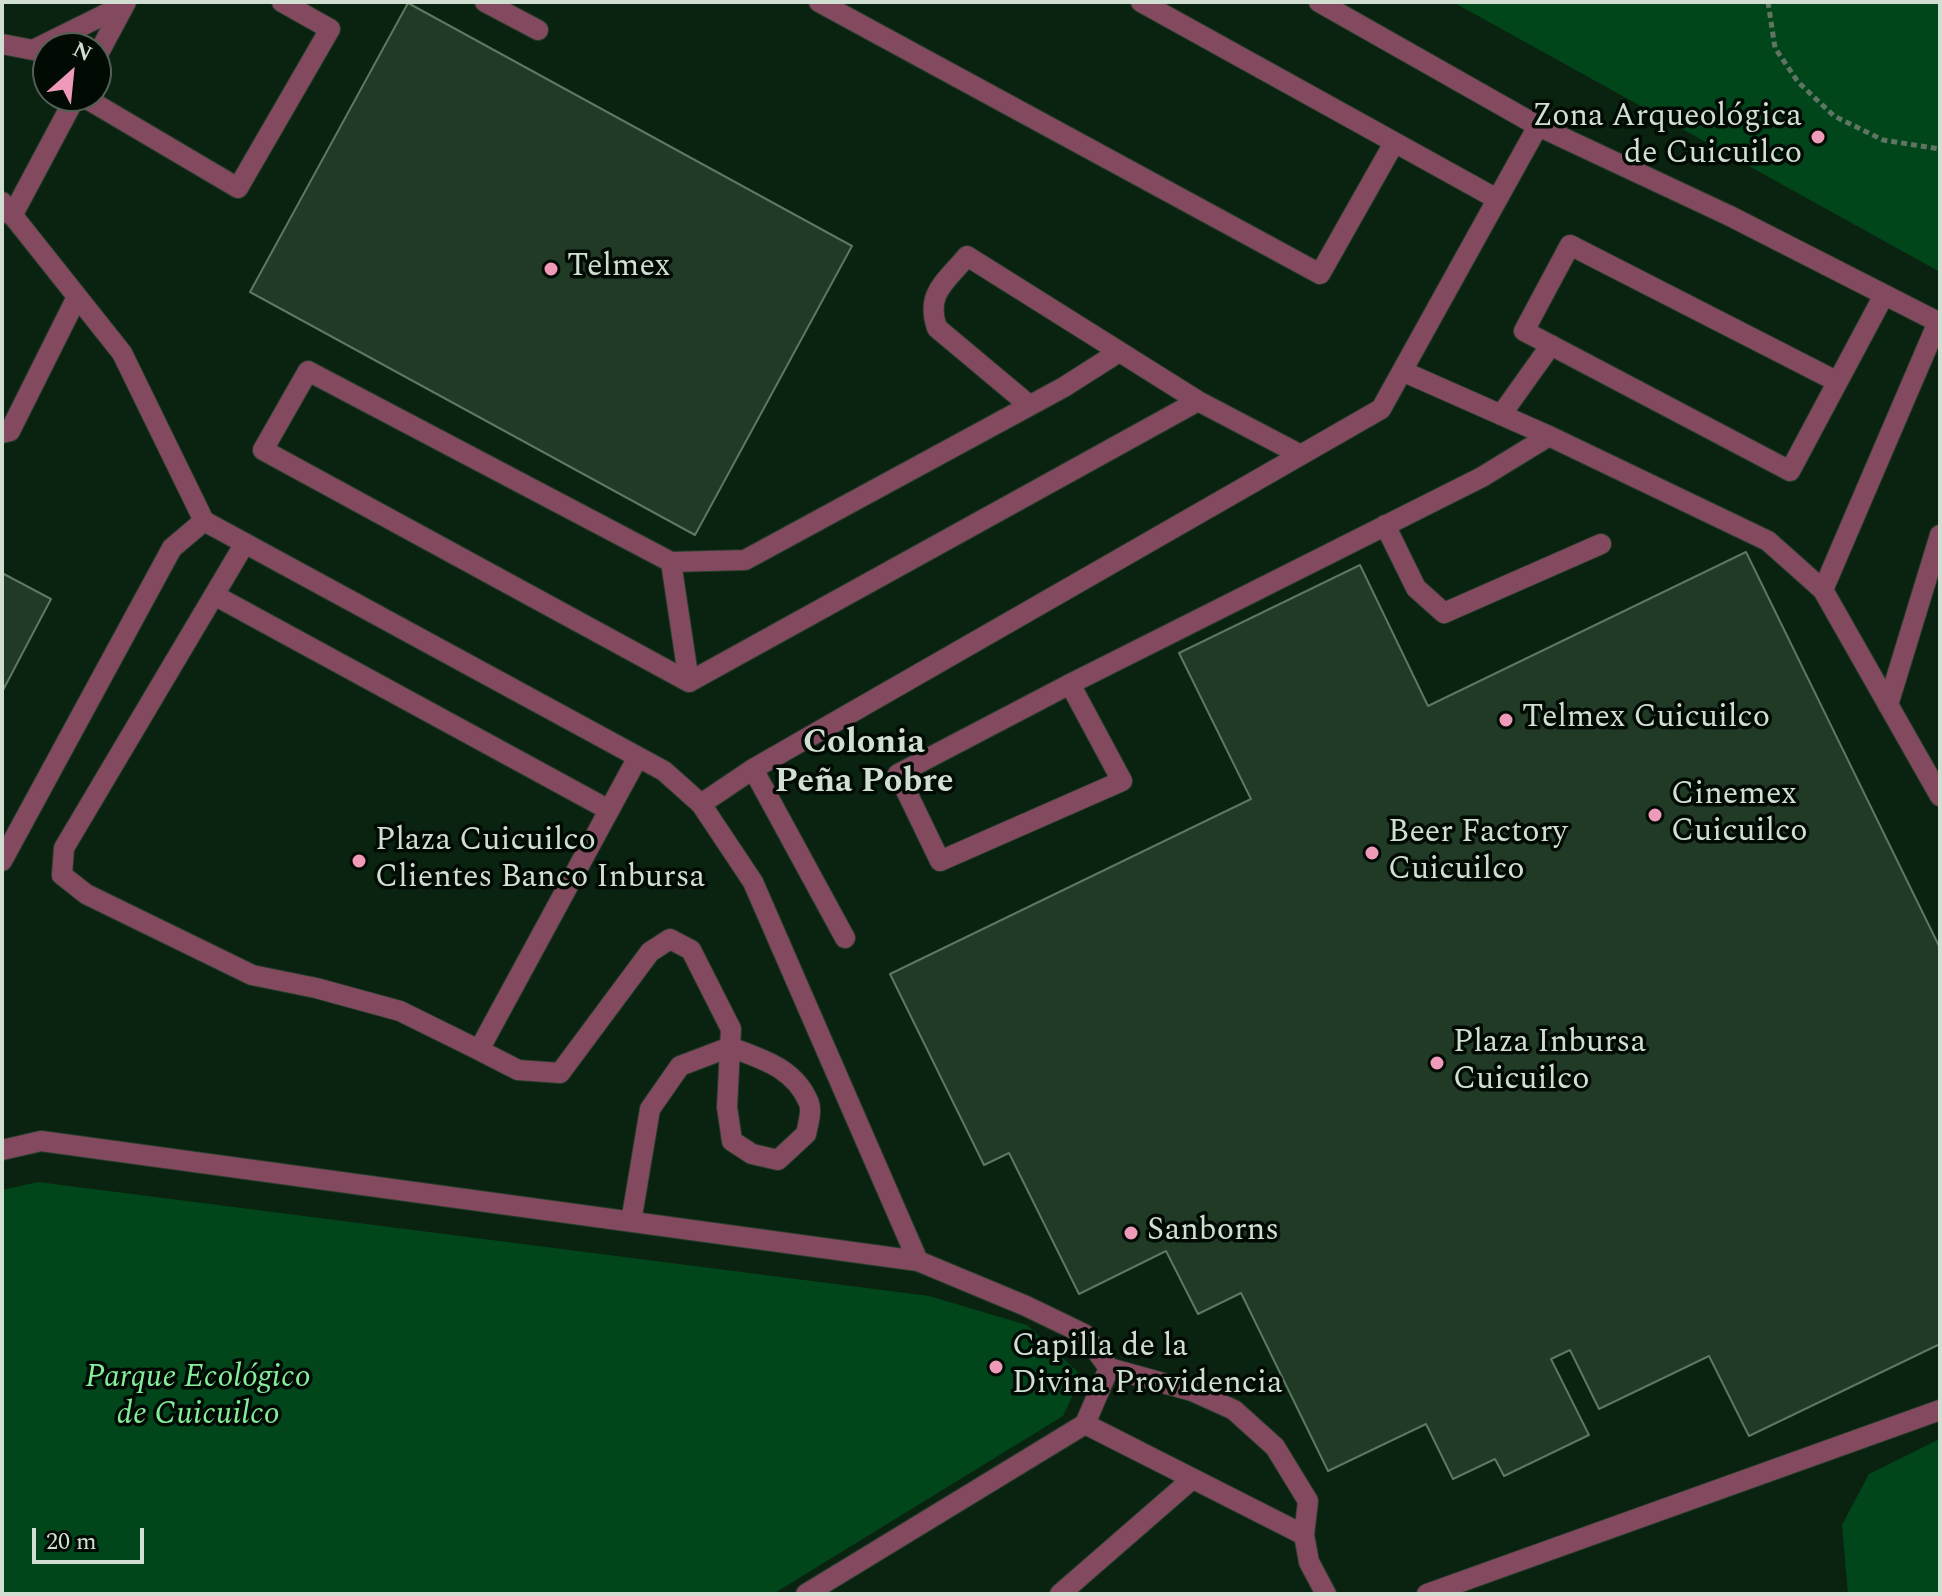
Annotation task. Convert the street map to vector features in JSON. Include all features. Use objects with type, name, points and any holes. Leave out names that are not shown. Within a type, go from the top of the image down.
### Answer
[{"type":"lane","points":[[107,112],[238,188],[330,29],[282,2]]},
{"type":"lane","points":[[485,2],[538,30]]},
{"type":"lane","points":[[819,2],[1320,274],[1394,143]]},
{"type":"lane","points":[[1141,2],[1497,199]]},
{"type":"lane","points":[[1319,2],[1538,126],[1730,216],[1939,323],[1823,590]]},
{"type":"lane","points":[[2,44],[33,50],[125,4]]},
{"type":"lane","points":[[110,32],[125,4]]},
{"type":"lane","points":[[69,112],[7,209],[122,353],[204,521],[664,771],[701,804],[753,882],[918,1261]]},
{"type":"lane","points":[[701,804],[753,769],[1381,409],[1538,126]]},
{"type":"lane","points":[[1836,381],[1570,245],[1524,331],[1790,471],[1884,295]]},
{"type":"lane","points":[[1029,405],[937,328],[931,312],[933,297],[967,256],[1198,401],[1301,455]]},
{"type":"lane","points":[[2,433],[10,431],[77,297]]},
{"type":"lane","points":[[1501,415],[1551,345]]},
{"type":"lane","points":[[689,682],[263,450],[308,371],[671,562],[745,560],[1064,387],[1119,352]]},
{"type":"lane","points":[[1402,371],[1549,436],[1768,541],[1823,590],[1935,788]]},
{"type":"lane","points":[[689,682],[1198,401]]},
{"type":"lane","points":[[1070,684],[1122,781],[940,861],[898,774],[1070,684],[1482,477],[1549,436]]},
{"type":"lane","points":[[2,861],[172,548],[204,521]]},
{"type":"lane","points":[[1385,525],[1416,588],[1444,613],[1601,544]]},
{"type":"lane","points":[[1888,705],[1940,535]]},
{"type":"lane","points":[[245,543],[64,848],[62,875],[86,894],[252,975],[316,988],[400,1011],[518,1070],[560,1073],[650,952],[670,939],[691,950],[731,1029],[730,1047],[727,1107],[732,1141],[752,1154],[778,1160],[806,1134],[810,1105],[790,1074],[774,1064],[730,1047],[680,1066],[650,1109],[631,1222]]},
{"type":"lane","points":[[671,562],[689,682]]},
{"type":"lane","points":[[214,595],[609,810]]},
{"type":"lane","points":[[479,1050],[638,757]]},
{"type":"lane","points":[[1935,788],[1940,760]]},
{"type":"lane","points":[[753,769],[845,938]]},
{"type":"lane","points":[[2,1150],[41,1141],[918,1261],[1084,1334],[1109,1368],[1192,1391],[1234,1410],[1275,1447],[1308,1501],[1304,1535],[1309,1562],[1324,1593]]},
{"type":"lane","points":[[806,1594],[832,1588],[1085,1424],[1109,1368]]},
{"type":"lane","points":[[1427,1594],[1940,1410]]},
{"type":"lane","points":[[1085,1424],[1304,1535]]},
{"type":"lane","points":[[1060,1594],[1191,1480]]},
{"type":"path","points":[[1768,2],[1775,48],[1798,82],[1834,116],[1883,140],[1940,149]]},
{"type":"green space","name":"Zona Arqueológica de Cuicuilco","points":[[1453,2],[1940,2],[1940,272]]},
{"type":"green space","name":"Parque Ecológico de Cuicuilco","points":[[38,1182],[929,1296],[1027,1325],[1082,1376],[1063,1416],[773,1594],[2,1594],[2,1190]]},
{"type":"green space","points":[[1940,1439],[1940,1594],[1848,1594],[1842,1525],[1869,1474]]},
{"type":"building","name":"Telmex","points":[[408,3],[852,246],[695,535],[250,292]]},
{"type":"building","name":"Plaza Inbursa Cuicuilco","points":[[1746,552],[1940,948],[1940,1344],[1749,1436],[1709,1356],[1599,1409],[1570,1350],[1551,1359],[1589,1435],[1504,1476],[1495,1459],[1453,1479],[1426,1424],[1328,1471],[1241,1293],[1198,1314],[1166,1251],[1079,1294],[1009,1153],[984,1165],[890,974],[1251,799],[1179,653],[1360,565],[1428,706]]},
{"type":"building","points":[[2,573],[51,599],[2,692]]},
{"type":"place","name":"Zona Arqueológica de Cuicuilco","points":[[1818,137]]},
{"type":"place","name":"Telmex","points":[[551,269]]},
{"type":"place","name":"Telmex Cuicuilco","points":[[1506,720]]},
{"type":"place","name":"Cinemex Cuicuilco","points":[[1655,815]]},
{"type":"place","name":"Beer Factory Cuicuilco","points":[[1372,853]]},
{"type":"place","name":"Plaza Cuicuilco Clientes Banco Inbursa","points":[[359,861]]},
{"type":"place","name":"Plaza Inbursa Cuicuilco","points":[[1437,1063]]},
{"type":"place","name":"Sanborns","points":[[1131,1233]]},
{"type":"place","name":"Capilla de la Divina Providencia","points":[[996,1367]]},
{"type":"district","name":"Colonia Peña Pobre","points":[[864,764]]}]
